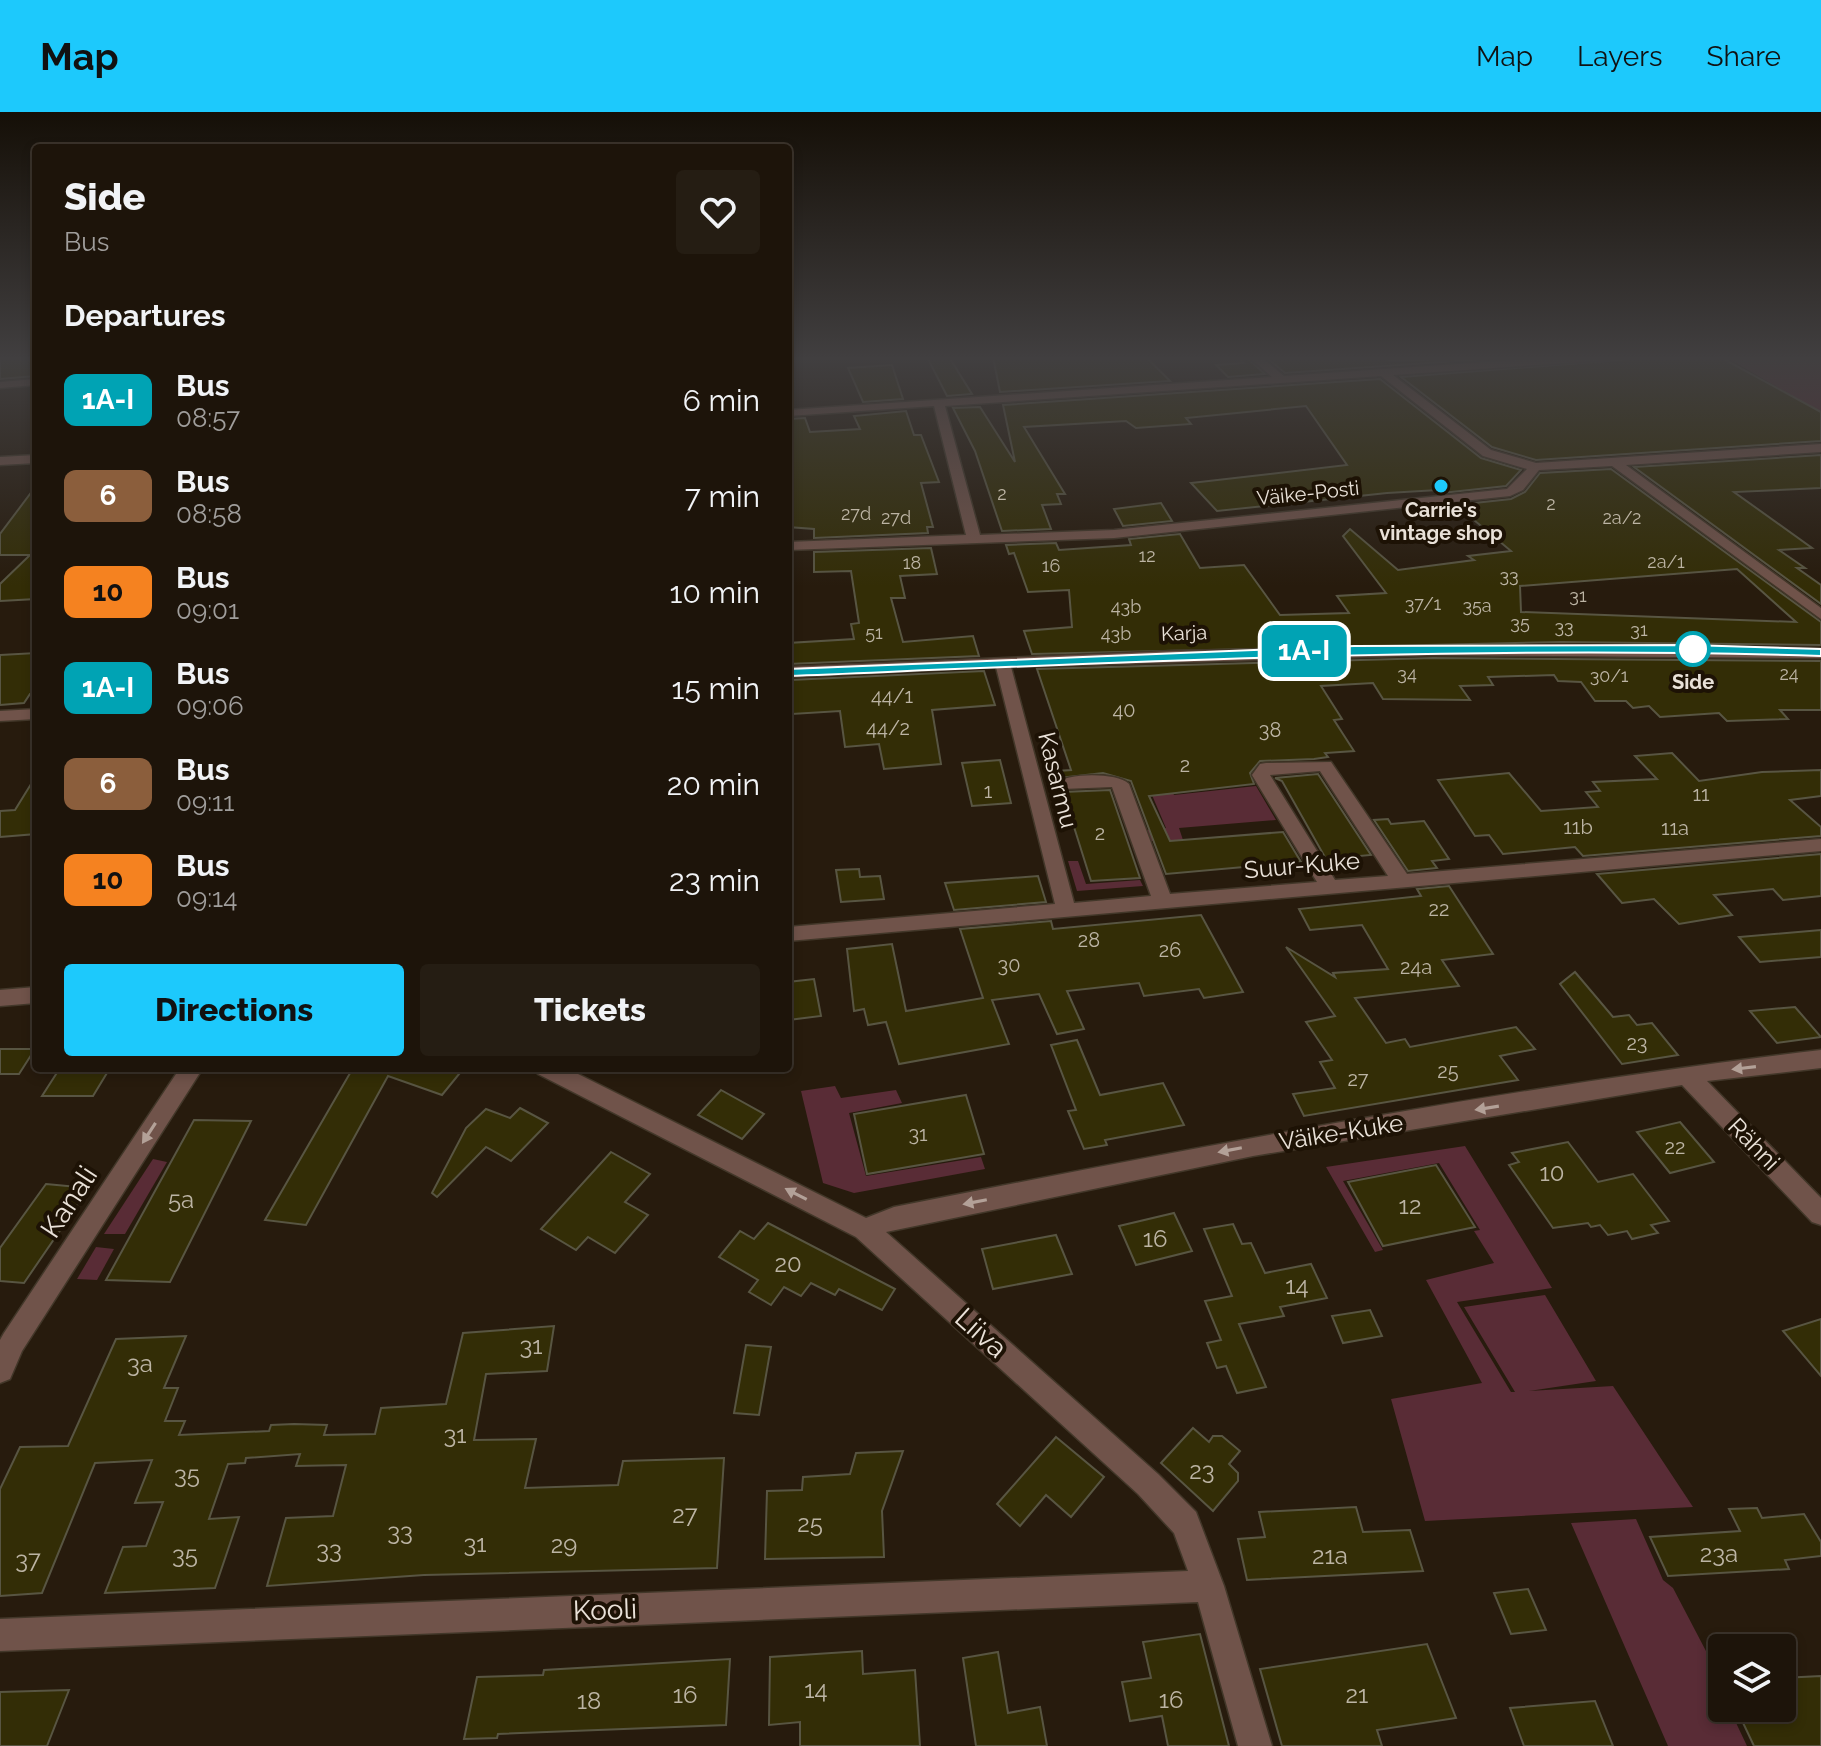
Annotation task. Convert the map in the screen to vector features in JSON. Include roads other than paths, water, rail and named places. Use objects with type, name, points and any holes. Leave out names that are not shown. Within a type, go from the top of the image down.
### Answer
[{"type":"street","points":[[947,433],[974,539]]},
{"type":"street","points":[[1462,433],[1487,453],[1535,467],[1821,448]]},
{"type":"street","points":[[0,461],[32,459]]},
{"type":"street","points":[[1615,462],[1821,615]]},
{"type":"street","name":"Väike-Posti","points":[[792,546],[1114,534],[1510,492],[1519,487],[1535,467]]},
{"type":"street","name":"Karja","points":[[792,672],[1002,661],[1475,648],[1821,653]]},
{"type":"street","name":"Kasarmu","points":[[1002,661],[1067,912]]},
{"type":"street","points":[[0,716],[32,714]]},
{"type":"street","points":[[1330,888],[1261,775],[1266,768],[1325,766],[1402,882]]},
{"type":"street","points":[[1063,784],[1108,780],[1120,784],[1160,888],[1161,903]]},
{"type":"street","name":"Suur-Kuke","points":[[792,934],[1821,845]]},
{"type":"street","points":[[0,998],[32,995]]},
{"type":"street","name":"Väike-Kuke","points":[[865,1229],[894,1218],[1253,1146],[1687,1075],[1821,1059]]},
{"type":"street","name":"Kanali","points":[[0,1370],[13,1342],[189,1072]]},
{"type":"street","name":"Liiva","points":[[554,1072],[865,1229],[1148,1484],[1185,1523],[1209,1586],[1255,1746]]},
{"type":"street","name":"Rähni","points":[[1687,1075],[1821,1214]]},
{"type":"street","name":"Kooli","points":[[0,1635],[1209,1586]]},
{"type":"place","name":"Carrie's vintage shop","points":[[1441,486]]},
{"type":"place","name":"Side","points":[[1693,649]]}]
